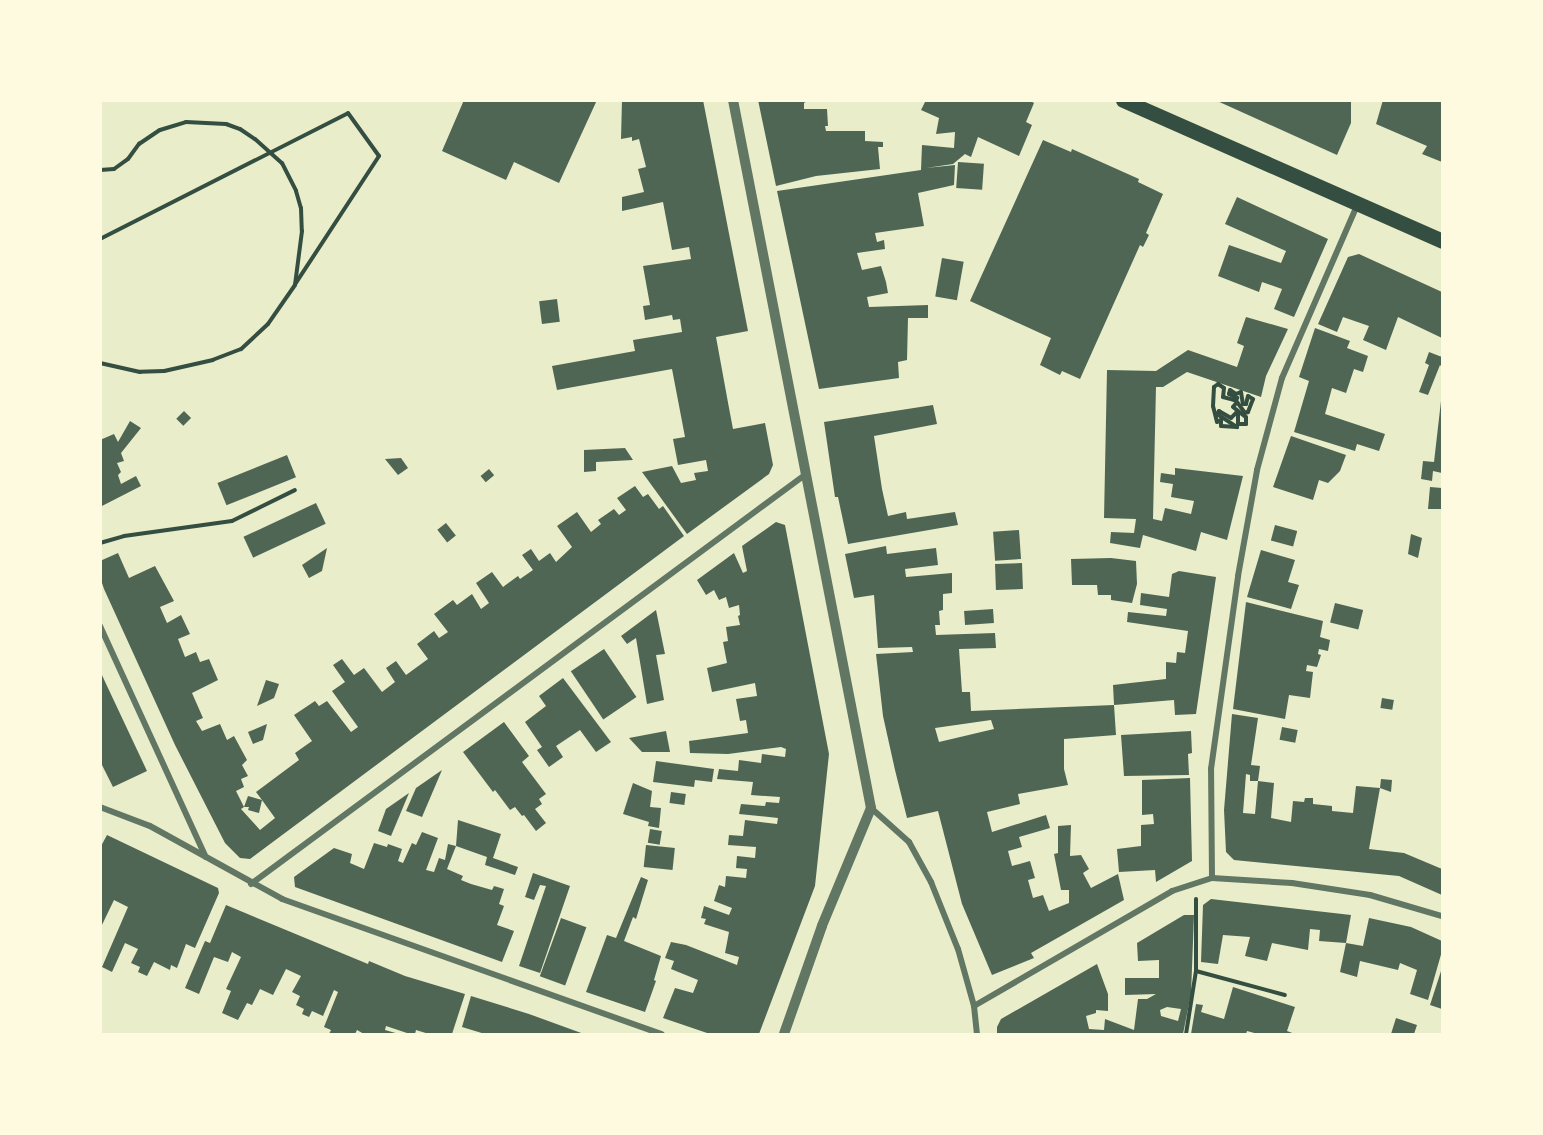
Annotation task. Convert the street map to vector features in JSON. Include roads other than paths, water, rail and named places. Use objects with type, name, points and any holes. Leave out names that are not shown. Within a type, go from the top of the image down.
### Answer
[{"type":"main road","points":[[1123,100],[1443,241]]},
{"type":"street","points":[[733,100],[870,808],[822,926],[784,1035]]},
{"type":"street","points":[[1212,878],[1211,769],[1238,576],[1257,470],[1282,378],[1358,203]]},
{"type":"street","points":[[251,884],[806,474]]},
{"type":"street","points":[[100,626],[206,858]]},
{"type":"street","points":[[100,807],[150,826],[251,884],[282,899],[662,1035]]},
{"type":"street","points":[[870,808],[909,842],[931,882],[958,949],[974,1006],[977,1035]]},
{"type":"street","points":[[974,1006],[1172,891],[1212,878],[1292,883],[1370,895],[1443,916]]}]
